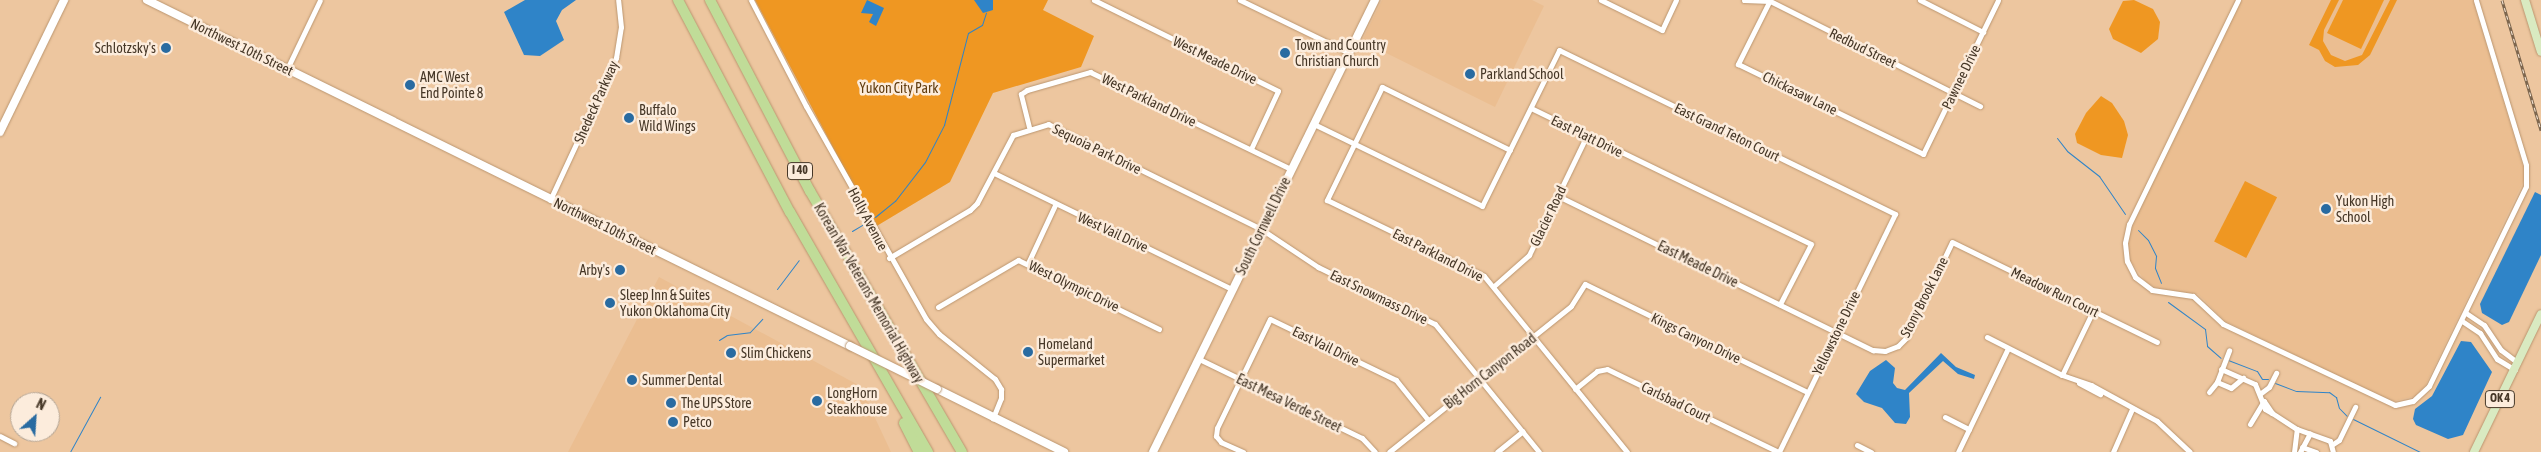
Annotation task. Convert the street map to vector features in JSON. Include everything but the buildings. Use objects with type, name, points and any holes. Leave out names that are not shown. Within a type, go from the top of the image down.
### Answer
[{"type":"highway","name":"Korean War Veterans Memorial Highway","points":[[678,0],[763,164],[883,377],[928,452]]},
{"type":"highway","name":"Korean War Veterans Memorial Highway","points":[[710,0],[810,191],[962,452]]},
{"type":"highway","points":[[883,377],[919,452]]},
{"type":"main road","points":[[0,132],[64,0]]},
{"type":"main road","name":"Northwest 10th Street","points":[[146,0],[1064,452]]},
{"type":"main road","name":"South Cornwell Drive","points":[[1154,452],[1232,289],[1375,0]]},
{"type":"main road","points":[[2525,0],[2541,52]]},
{"type":"main road","name":"OK 4","points":[[2474,452],[2541,314]]},
{"type":"street","points":[[287,69],[320,0]]},
{"type":"street","name":"Shedeck Parkway","points":[[550,200],[616,58],[621,27],[618,0]]},
{"type":"street","name":"Holly Avenue","points":[[751,0],[889,258],[926,319],[939,334],[995,380],[1001,389],[1001,398],[993,418]]},
{"type":"street","name":"West Meade Drive","points":[[1094,0],[1278,91],[1251,149]]},
{"type":"street","points":[[1240,0],[1348,53]]},
{"type":"street","points":[[1601,0],[1662,30],[1676,0]]},
{"type":"street","name":"Redbud Street","points":[[1744,0],[1770,1],[1980,106]]},
{"type":"street","points":[[1920,0],[1983,32]]},
{"type":"street","name":"Pawnee Drive","points":[[1923,154],[1998,0]]},
{"type":"street","points":[[2238,0],[2129,224],[2125,249],[2132,272],[2152,290],[2193,296],[2223,324],[2394,406],[2405,405],[2425,392],[2466,313],[2526,186],[2528,176],[2476,0]]},
{"type":"street","name":"Chickasaw Lane","points":[[1770,1],[1738,64],[1923,154]]},
{"type":"street","name":"East Grand Teton Court","points":[[1531,108],[1559,50],[1894,214]]},
{"type":"street","name":"West Parkland Drive","points":[[1029,128],[1021,94],[1027,90],[1090,72],[1251,149]]},
{"type":"street","points":[[1354,144],[1382,87],[1510,150]]},
{"type":"street","points":[[1314,124],[1482,206],[1531,108]]},
{"type":"street","name":"East Platt Drive","points":[[1531,108],[1811,244],[1780,304]]},
{"type":"street","name":"Sequoia Park Drive","points":[[1029,128],[1048,124],[1262,229]]},
{"type":"street","points":[[889,258],[970,210],[977,203],[1013,135],[1029,128]]},
{"type":"street","name":"Glacier Road","points":[[1494,286],[1529,255],[1587,135]]},
{"type":"street","name":"East Parkland Drive","points":[[1354,144],[1327,200],[1484,276],[1628,452]]},
{"type":"street","points":[[1251,149],[1291,169]]},
{"type":"street","name":"West Vail Drive","points":[[994,173],[1055,205],[1232,289]]},
{"type":"street","name":"East Meade Drive","points":[[1558,196],[1837,332]]},
{"type":"street","points":[[1028,263],[1055,205]]},
{"type":"street","name":"Yellowstone Drive","points":[[1779,452],[1894,214]]},
{"type":"street","name":"East Snowmass Drive","points":[[1262,229],[1318,267],[1435,324],[1481,378],[1539,452]]},
{"type":"street","name":"Stony Brook Lane","points":[[1837,332],[1873,350],[1885,351],[1898,346],[1906,338],[1952,242]]},
{"type":"street","name":"Meadow Run Court","points":[[1952,242],[2157,342]]},
{"type":"street","name":"West Olympic Drive","points":[[938,306],[1013,262],[1028,263],[1159,329]]},
{"type":"street","name":"Big Horn Canyon Road","points":[[1388,452],[1571,306],[1585,284]]},
{"type":"street","name":"Kings Canyon Drive","points":[[1585,284],[1807,392]]},
{"type":"street","points":[[2062,374],[2093,312]]},
{"type":"street","points":[[2466,313],[2484,325],[2501,350],[2517,366]]},
{"type":"street","name":"East Vail Drive","points":[[1240,378],[1270,319],[1396,380],[1428,420]]},
{"type":"street","points":[[2462,321],[2480,333],[2497,358],[2517,366]]},
{"type":"street","points":[[1986,337],[2077,381],[2091,385],[2103,394],[2157,421],[2190,452]]},
{"type":"street","points":[[1958,452],[2008,348]]},
{"type":"street","points":[[2209,392],[2217,382],[2229,350]]},
{"type":"street","name":"East Mesa Verde Street","points":[[1199,359],[1362,438],[1375,452]]},
{"type":"street","name":"Carlsbad Court","points":[[1575,389],[1597,371],[1607,369],[1779,452]]},
{"type":"street","points":[[2221,369],[2255,384],[2261,393],[2265,409],[2298,429],[2333,444]]},
{"type":"street","points":[[2261,393],[2271,384],[2276,373]]},
{"type":"street","points":[[1240,378],[1216,436],[1243,452]]},
{"type":"street","points":[[2217,382],[2231,388],[2243,378]]},
{"type":"street","points":[[2250,424],[2264,401]]},
{"type":"street","points":[[2333,444],[2339,440],[2355,407]]},
{"type":"street","points":[[2113,452],[2132,409]]},
{"type":"street","points":[[1945,417],[1969,429]]},
{"type":"street","points":[[2298,429],[2295,449],[2304,447],[2316,452]]},
{"type":"street","points":[[1497,452],[1523,431]]},
{"type":"street","points":[[2300,452],[2310,433]]},
{"type":"street","points":[[0,436],[14,443]]},
{"type":"street","points":[[2333,444],[2333,452]]},
{"type":"street","points":[[1857,445],[1871,452]]},
{"type":"shaded area","name":"Parkland School","points":[[1382,0],[1532,0],[1544,6],[1495,107],[1362,41]]},
{"type":"shaded area","name":"Yukon High School","points":[[2242,0],[2473,0],[2524,170],[2524,180],[2425,386],[2416,396],[2394,401],[2380,396],[2225,321],[2198,294],[2156,288],[2146,282],[2130,260],[2128,246],[2132,227]]},
{"type":"shaded area","points":[[659,277],[860,386],[891,452],[568,452]]},
{"type":"green space","name":"Yukon City Park","points":[[755,0],[1048,0],[1043,10],[1094,36],[1081,67],[993,93],[950,182],[875,227]]},
{"type":"green space","points":[[2134,0],[2153,9],[2160,22],[2158,39],[2141,53],[2113,39],[2109,29],[2123,1]]},
{"type":"green space","points":[[2331,0],[2339,0],[2324,30],[2323,41],[2331,55],[2345,61],[2362,55],[2390,0],[2397,0],[2370,55],[2358,65],[2335,67],[2325,61],[2319,50],[2309,45]]},
{"type":"green space","points":[[2343,0],[2384,0],[2361,49],[2327,33]]},
{"type":"green space","points":[[2101,96],[2112,103],[2124,121],[2128,135],[2122,158],[2101,155],[2077,143],[2075,134],[2086,113]]},
{"type":"green space","points":[[2245,181],[2277,197],[2246,258],[2214,242]]},
{"type":"water","points":[[525,0],[576,0],[562,10],[556,21],[564,40],[540,56],[524,55],[504,12]]},
{"type":"water","points":[[867,0],[884,8],[876,26],[869,22],[873,14],[861,13]]},
{"type":"water","points":[[974,0],[993,0],[993,10],[983,13]]},
{"type":"water","points":[[2535,192],[2541,195],[2541,255],[2509,322],[2502,325],[2482,313],[2480,304]]},
{"type":"water","points":[[2461,341],[2471,342],[2492,372],[2463,435],[2448,439],[2416,425],[2413,419],[2415,409],[2432,396]]},
{"type":"water","points":[[1941,353],[1956,367],[1975,375],[1974,379],[1958,374],[1943,361],[1909,393],[1910,417],[1906,424],[1895,423],[1882,408],[1864,402],[1856,394],[1870,371],[1886,360],[1895,368],[1893,383],[1897,388],[1905,390]]},
{"type":"waterway","points":[[875,217],[895,201],[925,162],[944,125],[968,33],[982,25],[986,13]]},
{"type":"waterway","points":[[2057,138],[2067,151],[2099,176],[2125,214]]},
{"type":"waterway","points":[[852,231],[862,225]]},
{"type":"waterway","points":[[2138,230],[2148,240],[2156,256],[2155,268],[2161,283]]},
{"type":"waterway","points":[[777,289],[799,260]]},
{"type":"waterway","points":[[2168,302],[2205,329],[2207,346],[2221,358]]},
{"type":"waterway","points":[[719,340],[727,335],[750,332],[762,319]]},
{"type":"waterway","points":[[2228,360],[2257,371],[2262,379],[2268,379]]},
{"type":"waterway","points":[[2275,383],[2296,391],[2329,392],[2336,397],[2339,408],[2347,416]]},
{"type":"waterway","points":[[70,452],[100,397]]},
{"type":"waterway","points":[[2353,419],[2420,452]]},
{"type":"railway","points":[[2502,0],[2541,130]]},
{"type":"place","name":"Schlotzsky's","points":[[166,48]]},
{"type":"place","name":"Town and Country Christian Church","points":[[1285,53]]},
{"type":"place","name":"Parkland School","points":[[1470,74]]},
{"type":"place","name":"AMC West End Pointe 8","points":[[410,85]]},
{"type":"place","name":"Buffalo Wild Wings","points":[[629,118]]},
{"type":"place","name":"Yukon High School","points":[[2326,209]]},
{"type":"place","name":"Arby's","points":[[620,270]]},
{"type":"place","name":"Sleep Inn & Suites Yukon Oklahoma City","points":[[610,303]]},
{"type":"place","name":"Homeland Supermarket","points":[[1028,352]]},
{"type":"place","name":"Slim Chickens","points":[[731,353]]},
{"type":"place","name":"Summer Dental","points":[[632,380]]},
{"type":"place","name":"LongHorn Steakhouse","points":[[817,401]]},
{"type":"place","name":"The UPS Store","points":[[671,403]]},
{"type":"place","name":"Petco","points":[[673,422]]}]
